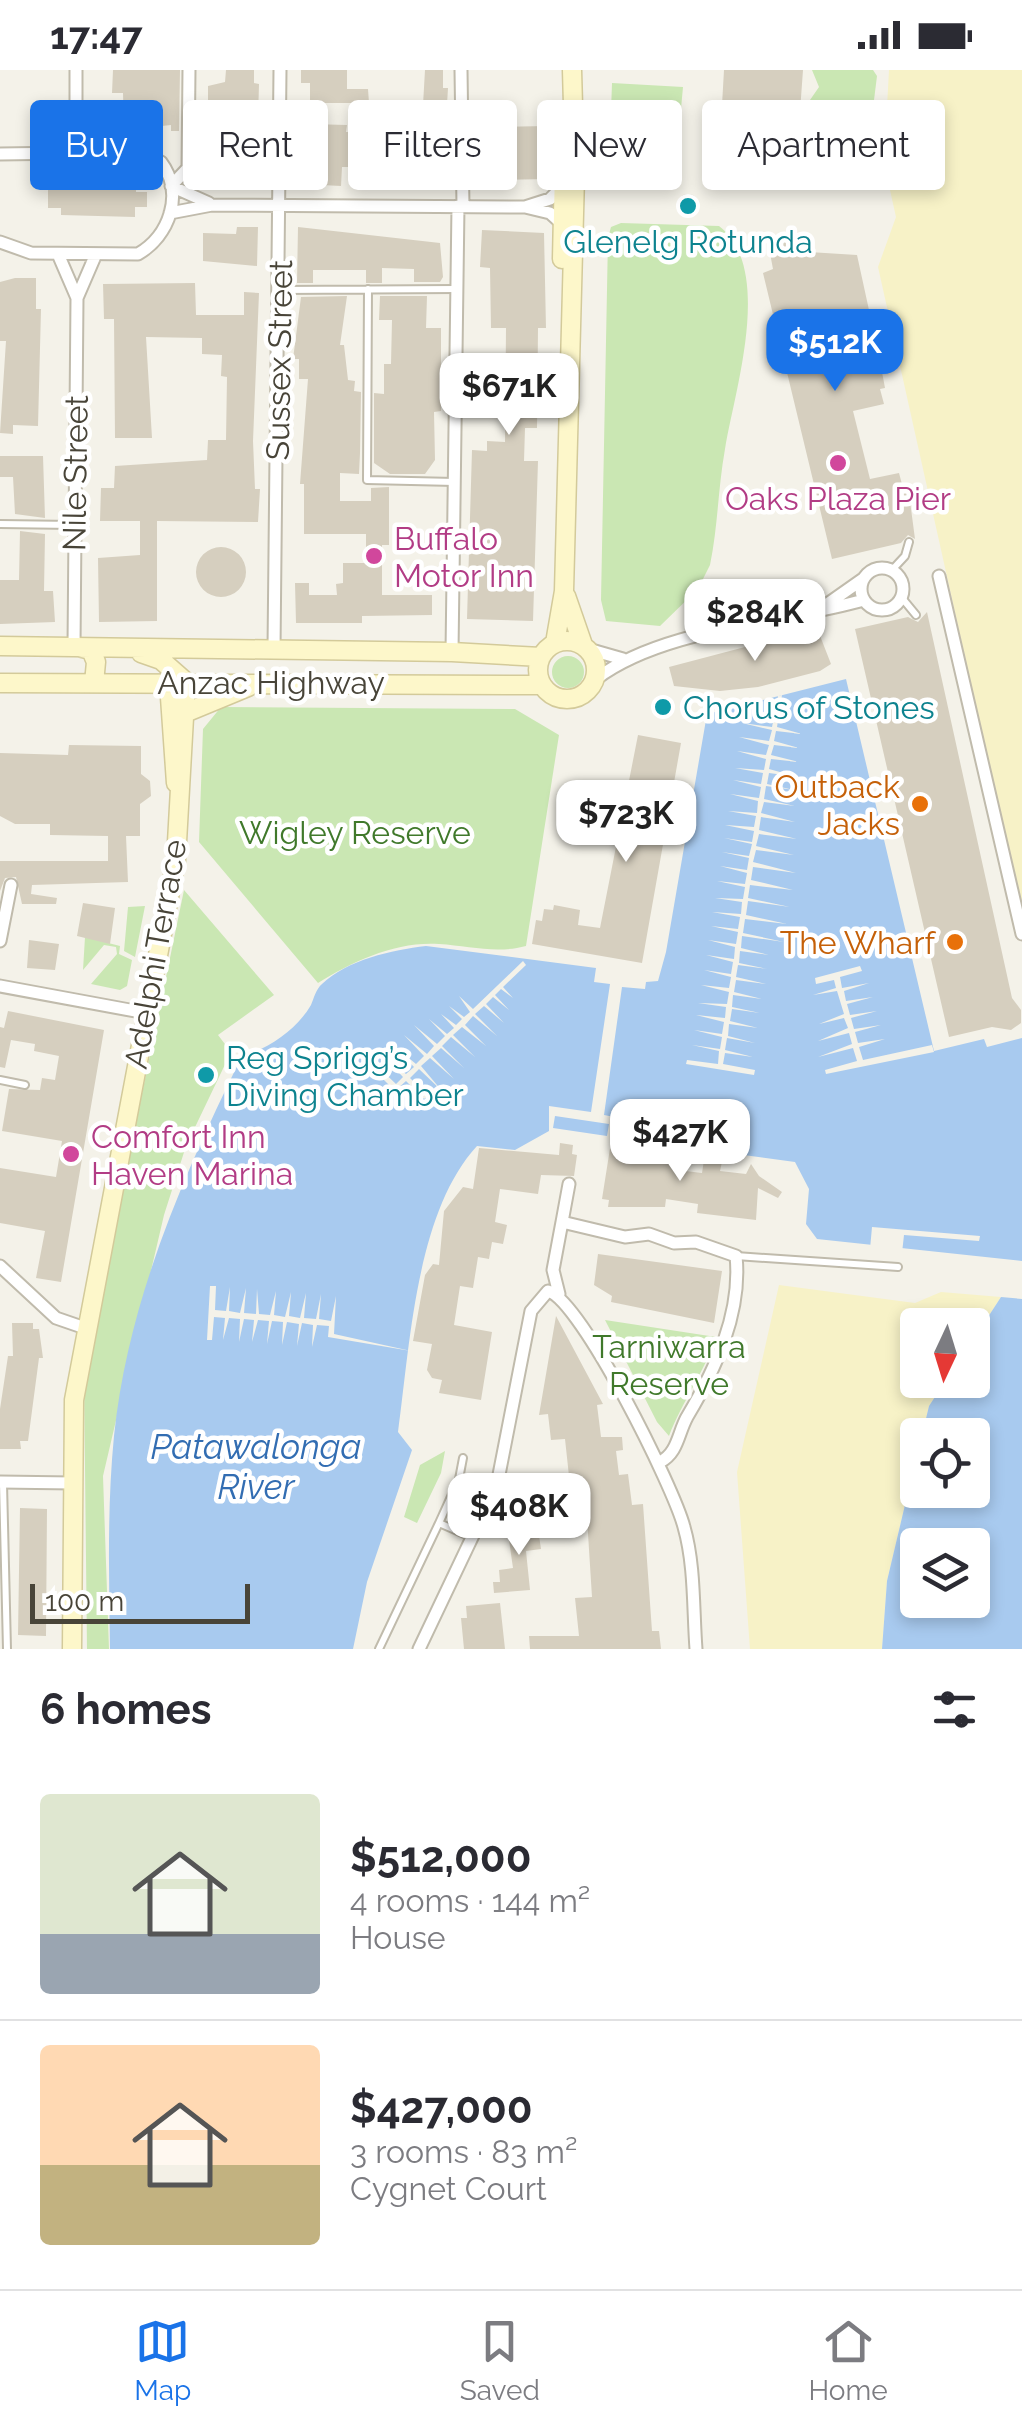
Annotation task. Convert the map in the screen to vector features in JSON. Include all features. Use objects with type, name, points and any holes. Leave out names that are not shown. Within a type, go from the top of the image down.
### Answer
[{"type":"street","points":[[76,70],[76,100]]},
{"type":"street","points":[[170,186],[188,168],[189,70]]},
{"type":"street","name":"Sussex Street","points":[[274,649],[280,70]]},
{"type":"street","points":[[461,70],[452,652],[541,646],[556,640],[622,658]]},
{"type":"street","points":[[569,100],[572,72]]},
{"type":"street","points":[[572,72],[574,176],[564,591],[556,640],[541,657],[541,684],[555,697],[573,699],[587,692],[596,679],[622,658],[822,607],[864,600],[886,610],[902,598],[903,584],[892,570],[876,568],[822,607]]},
{"type":"street","points":[[0,154],[30,153]]},
{"type":"street","points":[[0,242],[31,253],[138,254],[166,230],[170,186],[163,167]]},
{"type":"street","points":[[170,186],[212,205]]},
{"type":"street","points":[[525,207],[550,198],[559,190]]},
{"type":"street","points":[[561,190],[569,329]]},
{"type":"street","points":[[170,213],[212,205],[525,207],[550,213],[561,223]]},
{"type":"street","name":"Nile Street","points":[[58,254],[77,298]]},
{"type":"street","name":"Nile Street","points":[[78,647],[74,524],[77,298],[96,254]]},
{"type":"street","points":[[939,576],[1022,934]]},
{"type":"street","points":[[863,580],[864,600]]},
{"type":"street","points":[[564,591],[585,647],[596,663],[596,679]]},
{"type":"street","name":"Anzac Highway","points":[[0,646],[452,652],[541,657]]},
{"type":"street","points":[[78,647],[126,648],[162,660],[177,679],[206,655],[252,649]]},
{"type":"street","points":[[78,647],[91,650],[95,656],[94,683]]},
{"type":"street","name":"Anzac Highway","points":[[0,684],[177,679],[541,684]]},
{"type":"street","name":"Adelphi Terrace","points":[[72,1649],[74,1400],[176,860],[178,794],[185,758],[185,713],[177,679]]},
{"type":"street","name":"Adelphi Terrace","points":[[177,679],[171,759],[178,794]]},
{"type":"street","points":[[185,713],[194,706],[263,682]]},
{"type":"street","points":[[0,941],[11,885]]},
{"type":"street","points":[[0,986],[146,1013]]},
{"type":"street","points":[[419,1649],[505,1459],[530,1311],[549,1293],[569,1184]]},
{"type":"street","points":[[562,1222],[625,1237],[649,1234],[674,1243],[696,1242],[736,1256],[736,1282],[716,1364],[672,1452],[660,1462]]},
{"type":"street","points":[[0,1266],[56,1318],[85,1328]]},
{"type":"street","points":[[553,1270],[543,1282],[592,1339],[660,1462],[686,1530],[696,1649]]},
{"type":"street","points":[[2,1482],[72,1483]]},
{"type":"lane","points":[[368,289],[366,480],[456,482]]},
{"type":"lane","points":[[280,290],[457,289]]},
{"type":"lane","points":[[0,524],[74,524]]},
{"type":"lane","points":[[892,570],[905,556],[909,542]]},
{"type":"lane","points":[[902,598],[916,615]]},
{"type":"lane","points":[[0,1080],[25,1085]]},
{"type":"lane","points":[[736,1256],[898,1267]]},
{"type":"lane","points":[[379,1649],[459,1480],[463,1458]]},
{"type":"lane","points":[[2,1482],[7,1649]]},
{"type":"lane","points":[[438,1523],[472,1538]]},
{"type":"green space","points":[[812,70],[873,70],[877,76],[874,100],[810,100],[819,87]]},
{"type":"green space","points":[[612,83],[683,87],[682,100],[611,100]]},
{"type":"green space","points":[[621,223],[719,226],[736,246],[745,271],[748,300],[742,365],[723,464],[710,565],[698,589],[660,626],[606,621],[601,600],[608,238],[611,227]]},
{"type":"green space","points":[[568,656],[580,660],[584,672],[580,684],[568,688],[556,684],[552,672],[556,660]]},
{"type":"green space","name":"Wigley Reserve","points":[[221,707],[515,709],[559,735],[526,946],[407,946],[361,960],[318,983],[199,842],[203,729]]},
{"type":"green space","points":[[184,890],[274,995],[218,1035],[231,1052],[186,1146],[164,1215],[103,1476],[109,1649],[87,1649],[84,1375]]},
{"type":"green space","points":[[145,906],[135,957],[124,951],[128,907]]},
{"type":"green space","points":[[85,937],[120,946],[119,954],[132,960],[127,986],[120,990],[91,984],[117,954],[116,947],[104,945],[83,970]]},
{"type":"green space","name":"Tarniwarra Reserve","points":[[605,1320],[716,1337],[669,1436],[657,1422]]},
{"type":"green space","points":[[445,1451],[441,1473],[417,1523],[404,1517],[420,1465]]},
{"type":"sand","points":[[889,70],[1022,70],[1022,913],[878,267],[896,217],[890,190],[945,190],[945,100],[887,100]]},
{"type":"sand","points":[[779,1285],[915,1303],[941,1292],[1001,1297],[990,1314],[990,1308],[900,1308],[900,1398],[934,1398],[926,1418],[900,1418],[900,1508],[904,1508],[887,1581],[882,1649],[750,1649],[737,1472]]},
{"type":"water","points":[[846,679],[934,1051],[984,1039],[987,1047],[1022,1038],[1022,1261],[817,1239],[806,1224],[809,1189],[795,1162],[611,1137],[614,1117],[604,1115],[622,987],[645,989],[646,982],[658,981],[666,952],[707,714]]},
{"type":"water","name":"Patawalonga River","points":[[426,946],[596,968],[594,982],[610,984],[591,1112],[549,1106],[549,1131],[515,1150],[477,1146],[441,1206],[419,1281],[398,1432],[412,1450],[367,1582],[353,1649],[110,1649],[110,1489],[121,1386],[145,1288],[199,1147],[242,1056],[290,1030],[305,1014],[322,984],[357,962]]},
{"type":"water","points":[[555,1116],[609,1124],[607,1136],[553,1128]]},
{"type":"water","points":[[1001,1297],[1022,1299],[1022,1649],[882,1649],[887,1581],[904,1508],[990,1508],[990,1418],[926,1418],[934,1398],[990,1398],[990,1314]]},
{"type":"pier","points":[[782,695],[777,727],[802,734],[776,731],[774,741],[799,748],[774,745],[771,755],[799,762],[771,759],[769,769],[798,777],[769,773],[767,784],[794,790],[766,786],[764,799],[795,806],[764,802],[761,813],[795,822],[761,817],[759,830],[797,839],[759,834],[756,846],[794,855],[756,850],[753,862],[796,873],[753,867],[751,880],[793,890],[750,885],[748,898],[790,907],[748,901],[746,915],[787,924],[745,919],[743,933],[784,942],[742,936],[741,948],[769,955],[740,951],[739,963],[767,969],[738,965],[736,977],[766,984],[736,980],[734,992],[762,999],[733,995],[732,1007],[760,1013],[732,1009],[730,1021],[758,1028],[729,1024],[728,1036],[755,1043],[727,1038],[725,1050],[753,1057],[725,1053],[723,1064],[755,1070],[754,1075],[686,1064],[687,1060],[718,1064],[719,1051],[692,1045],[720,1049],[722,1037],[694,1030],[722,1034],[724,1022],[696,1015],[725,1018],[726,1007],[698,1003],[727,1004],[729,992],[701,985],[729,988],[731,977],[704,970],[731,974],[733,962],[706,955],[734,959],[735,947],[708,940],[736,944],[738,932],[711,926],[738,929],[740,917],[712,912],[741,914],[742,902],[715,898],[743,899],[745,887],[717,881],[745,884],[747,873],[720,866],[747,870],[749,858],[722,852],[749,856],[752,844],[724,838],[752,842],[754,831],[725,825],[754,827],[756,816],[728,811],[757,813],[758,801],[730,794],[759,798],[761,787],[733,780],[761,784],[763,773],[735,768],[764,770],[766,759],[737,751],[766,755],[769,745],[739,737],[769,741],[772,730],[742,723],[772,727],[778,696]]},
{"type":"pier","points":[[523,961],[526,965],[503,987],[513,998],[501,989],[495,995],[509,1010],[493,997],[486,1004],[504,1023],[484,1006],[475,1014],[497,1036],[473,1016],[465,1025],[486,1046],[462,1027],[453,1035],[475,1057],[451,1037],[442,1046],[464,1068],[441,1048],[432,1056],[454,1079],[430,1058],[421,1066],[442,1091],[419,1069],[410,1078],[428,1096],[424,1099],[406,1081],[395,1091],[372,1068],[375,1064],[396,1084],[403,1077],[383,1056],[406,1074],[414,1067],[393,1045],[416,1064],[424,1056],[404,1035],[427,1054],[434,1046],[414,1025],[437,1044],[445,1036],[429,1019],[447,1034],[454,1028],[441,1014],[456,1025],[462,1019],[449,1006],[464,1017],[470,1012],[459,996],[473,1009]]},
{"type":"pier","points":[[860,966],[862,971],[840,977],[842,988],[869,983],[844,991],[846,1001],[873,997],[847,1004],[850,1015],[877,1011],[851,1018],[854,1029],[881,1025],[855,1032],[858,1043],[885,1039],[859,1047],[863,1060],[932,1045],[934,1052],[826,1074],[825,1070],[857,1061],[853,1048],[818,1057],[852,1044],[849,1033],[818,1041],[848,1028],[844,1018],[819,1024],[844,1014],[837,991],[813,995],[836,988],[834,980],[816,984],[815,978]]},
{"type":"pier","points":[[872,1227],[980,1236],[979,1241],[904,1235],[902,1253],[870,1249]]},
{"type":"pier","points":[[210,1286],[216,1286],[215,1310],[226,1311],[230,1287],[229,1311],[240,1313],[246,1288],[244,1313],[256,1314],[257,1289],[259,1314],[270,1315],[276,1291],[274,1315],[285,1317],[291,1292],[289,1316],[300,1318],[306,1293],[304,1318],[316,1319],[321,1294],[319,1319],[331,1321],[336,1296],[334,1334],[411,1351],[328,1337],[329,1326],[317,1325],[312,1347],[313,1325],[302,1323],[297,1346],[299,1324],[287,1322],[282,1345],[283,1322],[272,1321],[267,1344],[269,1321],[258,1320],[252,1342],[254,1320],[244,1319],[239,1342],[240,1319],[229,1318],[223,1340],[225,1318],[214,1317],[212,1340],[207,1340]]},
{"type":"building","points":[[113,70],[180,70],[179,131],[171,131],[171,125],[163,126],[163,100],[123,100],[123,93],[112,93]]},
{"type":"building","points":[[226,70],[254,70],[259,100],[208,100],[208,86],[225,82]]},
{"type":"building","points":[[301,70],[347,70],[347,89],[368,89],[369,100],[310,100],[310,83],[301,83]]},
{"type":"building","points":[[425,70],[443,70],[447,100],[423,100]]},
{"type":"building","points":[[724,70],[803,70],[801,100],[722,100]]},
{"type":"building","points":[[328,124],[347,125],[348,167],[342,167],[341,186],[328,185]]},
{"type":"building","points":[[517,126],[537,126],[537,179],[517,179]]},
{"type":"building","points":[[48,190],[147,192],[147,207],[135,207],[135,217],[61,215],[61,208],[48,208]]},
{"type":"building","name":"Glenelg Rotunda","points":[[688,194],[696,197],[696,213],[688,216],[680,213],[677,205],[680,197]]},
{"type":"building","points":[[237,227],[258,227],[257,266],[203,261],[203,233],[236,234]]},
{"type":"building","points":[[298,227],[440,243],[443,277],[440,282],[414,282],[414,269],[382,268],[382,283],[366,283],[366,270],[313,270],[313,283],[297,283]]},
{"type":"building","points":[[482,230],[544,233],[546,328],[538,328],[537,428],[525,428],[524,461],[538,461],[533,621],[467,619],[472,450],[487,451],[487,441],[505,442],[506,328],[491,328],[490,268],[480,267]]},
{"type":"building","points":[[775,239],[784,240],[793,251],[857,255],[874,333],[867,335],[876,374],[882,372],[885,388],[880,389],[884,404],[853,411],[870,479],[899,473],[903,488],[908,486],[915,539],[908,535],[901,543],[832,559],[763,273],[773,269],[769,248]]},
{"type":"building","points":[[36,278],[36,309],[41,309],[38,426],[13,425],[13,434],[0,433],[6,341],[0,341],[0,282]]},
{"type":"building","points":[[195,283],[196,315],[244,315],[244,292],[259,293],[253,441],[255,489],[260,489],[258,522],[157,521],[157,621],[99,622],[98,558],[140,555],[140,521],[100,521],[101,488],[114,488],[115,466],[207,460],[208,440],[226,440],[227,377],[221,376],[222,355],[202,354],[202,338],[146,337],[152,438],[115,438],[114,319],[104,319],[103,284]]},
{"type":"building","points":[[347,296],[340,345],[344,345],[348,380],[355,381],[354,391],[361,392],[360,453],[359,474],[340,473],[340,501],[371,501],[371,488],[389,487],[389,545],[382,545],[382,595],[432,595],[432,615],[362,616],[362,623],[296,623],[295,583],[309,583],[309,595],[337,595],[336,584],[343,583],[343,563],[366,563],[366,534],[304,534],[304,484],[300,484],[308,379],[299,379],[299,359],[293,359],[301,297]]},
{"type":"building","points":[[380,296],[427,296],[426,328],[441,328],[441,411],[434,412],[435,460],[425,474],[390,474],[374,463],[374,393],[384,394],[384,364],[391,364],[392,320],[379,320]]},
{"type":"building","points":[[0,456],[43,456],[45,518],[15,514],[13,477],[0,477]]},
{"type":"building","points":[[20,531],[45,534],[44,591],[53,591],[55,622],[0,624],[0,580],[19,580]]},
{"type":"building","points":[[221,547],[238,555],[246,572],[238,589],[221,597],[204,589],[196,572],[204,555]]},
{"type":"building","points":[[927,612],[1012,998],[1021,1010],[1021,1023],[1011,1030],[992,1027],[949,1037],[855,629],[908,617],[918,622]]},
{"type":"building","points":[[817,628],[831,664],[820,671],[758,687],[720,691],[674,686],[669,667]]},
{"type":"building","points":[[638,735],[681,743],[642,963],[532,944],[536,920],[542,921],[544,909],[553,910],[554,905],[580,910],[578,925],[600,928]]},
{"type":"building","points":[[69,745],[141,746],[141,774],[150,781],[151,796],[140,804],[140,836],[126,836],[128,882],[32,885],[31,894],[57,898],[56,904],[22,904],[16,877],[5,878],[0,891],[0,861],[108,861],[108,836],[50,835],[50,824],[15,824],[0,816],[0,753],[68,755]]},
{"type":"building","points":[[83,903],[115,908],[110,944],[77,936]]},
{"type":"building","points":[[29,940],[59,944],[55,970],[27,968]]},
{"type":"building","name":"Comfort Inn Haven Marina","points":[[8,1011],[104,1030],[61,1282],[36,1278],[45,1231],[0,1223],[0,1168],[56,1177],[62,1141],[2,1131],[9,1089],[40,1090],[42,1078],[55,1080],[59,1056],[34,1051],[35,1044],[11,1040],[5,1068],[0,1067],[0,1027],[4,1028]]},
{"type":"building","points":[[611,1142],[679,1155],[677,1170],[702,1173],[704,1160],[722,1162],[720,1171],[746,1174],[751,1164],[759,1176],[782,1192],[778,1198],[758,1188],[756,1220],[697,1213],[698,1204],[666,1199],[665,1207],[608,1207],[609,1200],[602,1199]]},
{"type":"building","points":[[560,1143],[573,1145],[572,1154],[577,1155],[574,1176],[541,1175],[538,1194],[500,1189],[495,1222],[507,1225],[503,1244],[492,1242],[489,1259],[478,1257],[473,1288],[460,1286],[454,1325],[492,1332],[481,1400],[439,1393],[442,1380],[432,1378],[427,1370],[432,1344],[413,1341],[425,1275],[433,1264],[439,1265],[444,1211],[463,1187],[473,1189],[479,1148],[559,1155]]},
{"type":"building","points":[[598,1254],[722,1271],[714,1323],[611,1302],[612,1296],[594,1285]]},
{"type":"building","points":[[556,1316],[603,1404],[597,1405],[601,1437],[622,1437],[623,1450],[616,1451],[619,1475],[628,1474],[632,1505],[643,1504],[652,1631],[659,1631],[661,1649],[530,1649],[529,1636],[579,1636],[575,1598],[592,1597],[586,1502],[572,1504],[565,1439],[551,1440],[548,1414],[539,1415]]},
{"type":"building","points":[[12,1323],[33,1323],[33,1329],[39,1329],[43,1358],[39,1358],[28,1441],[20,1441],[21,1449],[0,1449],[0,1409],[8,1356],[13,1356]]},
{"type":"building","points":[[20,1508],[47,1509],[46,1636],[18,1635]]},
{"type":"building","points":[[537,1522],[541,1549],[526,1551],[530,1590],[494,1593],[493,1582],[500,1582],[499,1570],[513,1568],[507,1526]]},
{"type":"building","points":[[500,1603],[505,1649],[464,1649],[461,1618],[467,1618],[466,1606]]},
{"type":"place","name":"Glenelg Rotunda","points":[[688,206]]},
{"type":"place","name":"Oaks Plaza Pier","points":[[838,463]]},
{"type":"place","name":"Buffalo Motor Inn","points":[[374,556]]},
{"type":"place","name":"Chorus of Stones","points":[[663,707]]},
{"type":"place","name":"Outback Jacks","points":[[920,804]]},
{"type":"place","name":"The Wharf","points":[[955,942]]},
{"type":"place","name":"Reg Sprigg’s Diving Chamber","points":[[206,1075]]},
{"type":"place","name":"Comfort Inn Haven Marina","points":[[71,1154]]}]
